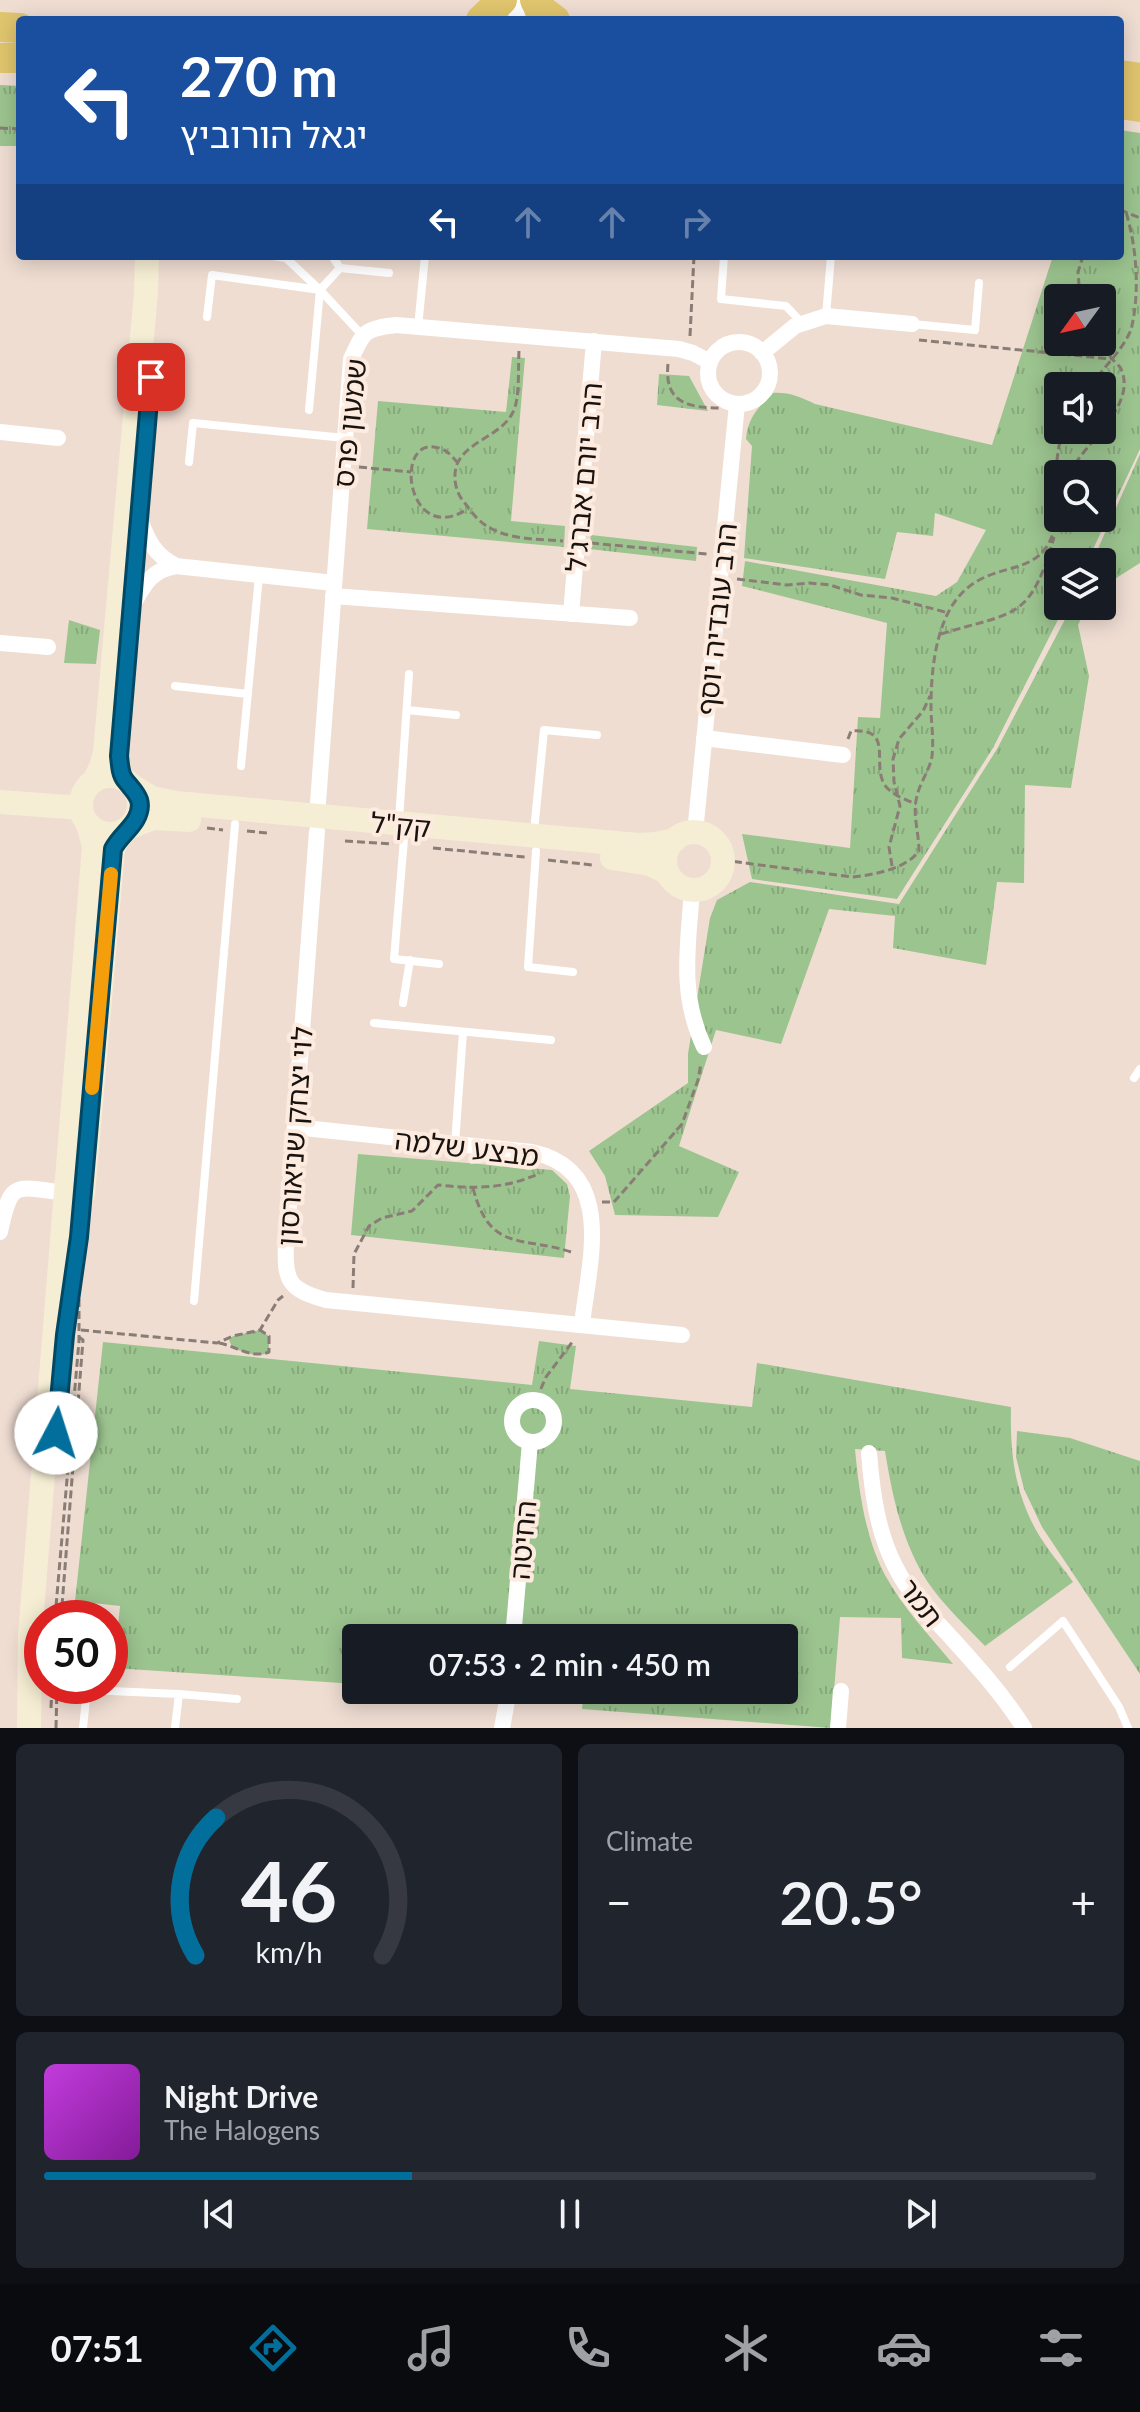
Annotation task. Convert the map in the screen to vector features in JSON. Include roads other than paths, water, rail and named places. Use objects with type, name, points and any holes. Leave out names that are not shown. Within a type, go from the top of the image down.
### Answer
[{"type":"highway","points":[[485,16],[502,0]]},
{"type":"highway","points":[[533,0],[550,16]]},
{"type":"main road","points":[[29,1728],[30,1635],[94,846],[85,817],[84,791],[94,781],[105,753],[147,260]]},
{"type":"main road","points":[[43,1600],[61,1370],[79,1237],[113,849],[137,816],[139,807],[137,794],[120,767],[119,756],[160,260]]},
{"type":"main road","points":[[94,781],[107,776],[128,783]]},
{"type":"main road","name":"קק\"ל","points":[[128,783],[152,798],[169,802],[402,836],[642,861],[668,873]]},
{"type":"main road","points":[[0,802],[85,817],[100,833],[108,835],[128,828]]},
{"type":"main road","name":"קק\"ל","points":[[128,828],[158,818],[235,824],[317,824]]},
{"type":"main road","points":[[703,834],[720,849],[721,869],[715,881],[705,888],[692,890],[679,886],[668,873],[666,855],[685,836],[703,834]]},
{"type":"main road","name":"קק\"ל","points":[[535,848],[643,845],[685,836]]},
{"type":"main road","points":[[44,1704],[47,1728]]},
{"type":"street","points":[[762,353],[782,334],[802,323],[826,316],[912,324]]},
{"type":"street","name":"שמעון פרס","points":[[317,824],[351,359],[362,335],[377,328],[396,325],[671,348],[710,362]]},
{"type":"street","name":"הרב יורם אברג'ל","points":[[571,614],[594,341]]},
{"type":"street","points":[[731,343],[750,344],[762,353],[770,371],[768,385],[756,399],[737,404],[723,400],[713,390],[708,376],[710,362],[718,350],[731,343]]},
{"type":"street","name":"הרב עובדיה יוסף","points":[[685,836],[704,738],[737,404]]},
{"type":"street","points":[[0,432],[58,438]]},
{"type":"street","points":[[139,518],[154,550],[176,566]]},
{"type":"street","points":[[132,606],[152,575],[176,566]]},
{"type":"street","name":"הרב יורם אברג'ל","points":[[176,566],[259,575],[334,590],[630,618]]},
{"type":"street","points":[[0,643],[48,647]]},
{"type":"street","points":[[704,738],[843,755]]},
{"type":"street","name":"לוי יצחק שניאורסון","points":[[317,824],[285,1264],[290,1282],[302,1293],[326,1300],[682,1335]]},
{"type":"street","points":[[692,890],[687,984],[691,1014],[704,1047]]},
{"type":"street","name":"מבצע שלמה","points":[[295,1127],[532,1152],[553,1158],[578,1179],[590,1202],[593,1219],[582,1324]]},
{"type":"street","points":[[0,1232],[6,1202],[16,1190],[24,1188],[66,1193]]},
{"type":"street","points":[[536,1400],[543,1402],[552,1412],[553,1424],[552,1431],[543,1440],[530,1442],[515,1432],[512,1415],[525,1401],[536,1400]]},
{"type":"street","name":"החיטה","points":[[514,1624],[530,1442]]},
{"type":"street","name":"תמר","points":[[869,1453],[872,1490],[894,1565],[909,1589],[1000,1693],[1024,1728]]},
{"type":"street","points":[[838,1728],[841,1691]]},
{"type":"street","points":[[502,1728],[506,1704]]},
{"type":"lane","points":[[289,260],[362,335]]},
{"type":"lane","points":[[335,260],[340,268]]},
{"type":"lane","points":[[418,327],[425,260]]},
{"type":"lane","points":[[724,260],[721,299],[786,306],[802,323]]},
{"type":"lane","points":[[826,316],[831,260]]},
{"type":"lane","points":[[340,268],[389,273]]},
{"type":"lane","points":[[309,410],[320,290],[340,268]]},
{"type":"lane","points":[[207,317],[212,275],[320,290]]},
{"type":"lane","points":[[912,324],[975,330],[979,283]]},
{"type":"lane","points":[[189,462],[193,423],[345,438]]},
{"type":"lane","points":[[241,766],[259,575]]},
{"type":"lane","points":[[409,674],[394,959],[439,964]]},
{"type":"lane","points":[[175,686],[248,694]]},
{"type":"lane","points":[[407,710],[456,715]]},
{"type":"lane","points":[[573,972],[528,967],[544,730],[597,735]]},
{"type":"lane","points":[[194,1301],[235,824]]},
{"type":"lane","points":[[403,1003],[410,960]]},
{"type":"lane","points":[[374,1023],[551,1040]]},
{"type":"lane","points":[[455,1144],[463,1032]]},
{"type":"lane","points":[[1134,1078],[1140,1069]]},
{"type":"lane","points":[[1010,1667],[1063,1621],[1119,1707],[1128,1728]]},
{"type":"lane","points":[[83,1728],[87,1690],[237,1699]]},
{"type":"lane","points":[[175,1728],[179,1694]]}]
